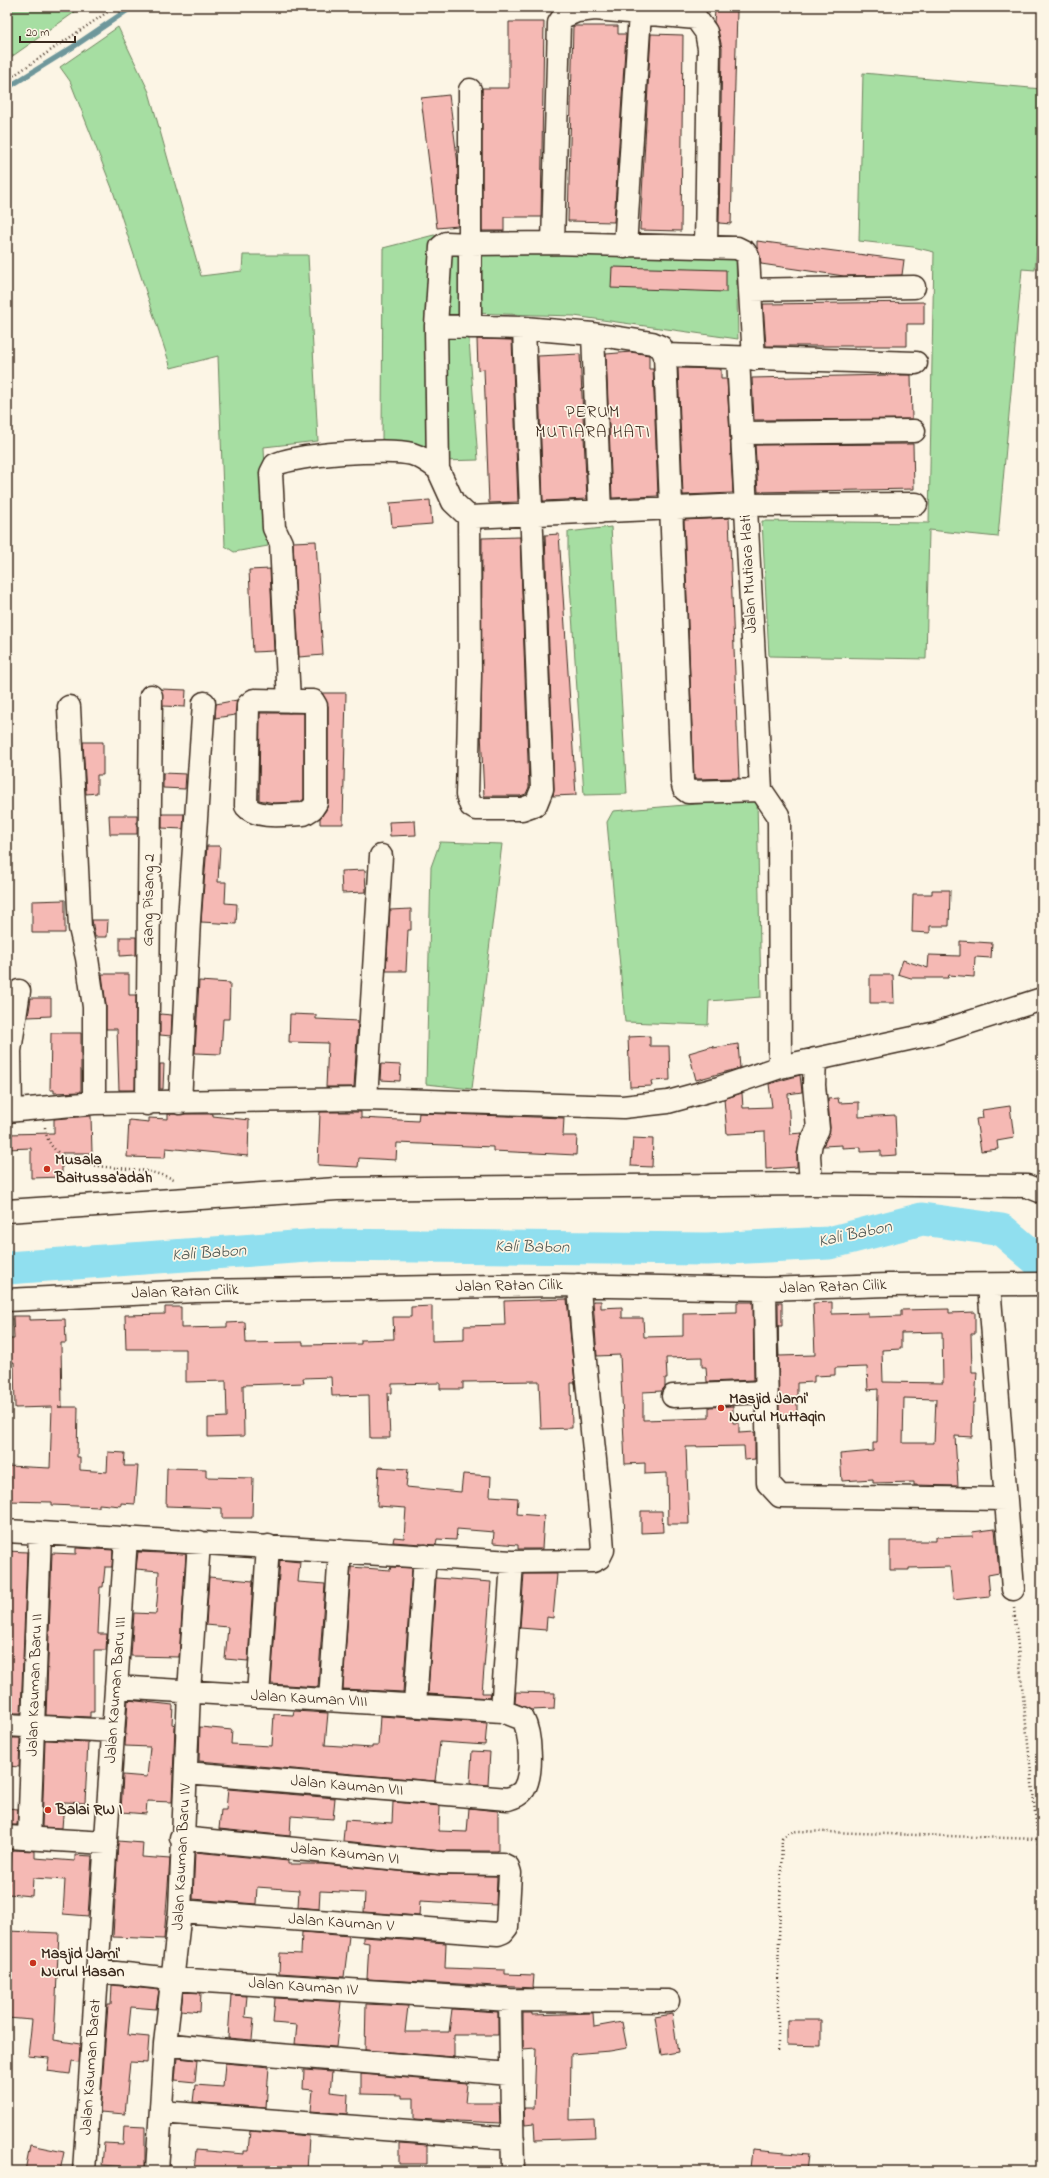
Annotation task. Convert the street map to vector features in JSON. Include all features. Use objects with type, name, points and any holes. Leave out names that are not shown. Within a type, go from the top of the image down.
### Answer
[{"type":"street","points":[[553,243],[560,23],[563,17],[577,11],[595,9],[696,18],[706,32],[709,48],[706,247],[626,247],[553,243],[446,243],[441,247],[436,326],[438,470],[444,488],[453,502],[469,517],[672,510],[745,505],[916,504]]},
{"type":"street","points":[[626,247],[640,13]]},
{"type":"street","points":[[470,90],[470,327]]},
{"type":"street","name":"Jalan Mutiara Hati","points":[[706,247],[738,248],[745,252],[748,257],[750,290],[742,433],[761,790]]},
{"type":"street","points":[[750,290],[914,287]]},
{"type":"street","points":[[436,326],[524,328],[593,334],[656,344],[665,355],[682,781],[684,789],[688,792],[694,793],[761,790],[778,815],[780,1067]]},
{"type":"street","points":[[469,517],[470,675],[467,795],[471,806],[476,809],[522,809],[536,804],[542,789],[524,328]]},
{"type":"street","points":[[593,334],[600,512]]},
{"type":"street","points":[[665,355],[746,359],[916,363]]},
{"type":"street","points":[[742,433],[914,432]]},
{"type":"street","points":[[289,701],[281,544],[274,528],[271,473],[275,465],[290,460],[354,453],[397,451],[425,459],[438,470]]},
{"type":"street","name":"Gang Pisang 2","points":[[147,1104],[151,696]]},
{"type":"street","points":[[254,700],[289,701],[313,701],[316,706],[316,803],[312,809],[304,814],[253,812],[246,806],[245,802],[248,705],[254,700]]},
{"type":"street","points":[[180,1103],[188,920],[204,703]]},
{"type":"street","points":[[69,707],[80,928],[88,958],[94,1007],[94,1103]]},
{"type":"street","points":[[366,1099],[381,856]]},
{"type":"street","points":[[19,991],[10,1051],[9,1111],[94,1103],[147,1104],[366,1099],[623,1107],[668,1102],[719,1088],[780,1067],[936,1033],[1042,999]]},
{"type":"street","points":[[811,1184],[809,1155],[811,1143],[818,1129],[814,1085],[815,1059]]},
{"type":"street","points":[[7,1211],[337,1189],[811,1184],[1027,1186],[1042,1192]]},
{"type":"street","name":"Jalan Ratan Cilik","points":[[7,1300],[195,1290],[579,1285],[765,1290],[888,1285],[1010,1286],[1042,1284]]},
{"type":"street","points":[[7,1531],[512,1562],[593,1561],[599,1558],[603,1550],[598,1482],[582,1350],[579,1285]]},
{"type":"street","points":[[988,1285],[1012,1589]]},
{"type":"street","points":[[765,1290],[768,1483],[780,1496],[1006,1499]]},
{"type":"street","points":[[673,1396],[766,1392]]},
{"type":"street","name":"Jalan Kauman Baru II","points":[[29,1838],[40,1533]]},
{"type":"street","name":"Jalan Kauman Baru III","points":[[106,1843],[126,1538]]},
{"type":"street","name":"Jalan Kauman Baru IV","points":[[157,2171],[165,2044],[180,1911],[181,1838],[186,1773],[188,1692],[199,1542]]},
{"type":"street","points":[[258,1696],[268,1546]]},
{"type":"street","points":[[330,1700],[340,1551]]},
{"type":"street","points":[[415,1705],[425,1556]]},
{"type":"street","points":[[502,1711],[512,1562]]},
{"type":"street","name":"Jalan Kauman VIII","points":[[116,1687],[502,1711],[523,1719],[530,1747],[524,1789],[518,1795],[508,1799]]},
{"type":"street","points":[[7,1725],[113,1731]]},
{"type":"street","name":"Jalan Kauman VII","points":[[186,1773],[508,1799]]},
{"type":"street","points":[[7,1837],[106,1843]]},
{"type":"street","name":"Jalan Kauman VI","points":[[181,1838],[441,1863],[502,1864],[508,1867],[510,1873],[507,1927],[503,1932]]},
{"type":"street","name":"Jalan Kauman Barat","points":[[84,2171],[106,1843]]},
{"type":"street","name":"Jalan Kauman V","points":[[180,1911],[485,1933],[503,1932]]},
{"type":"street","name":"Jalan Kauman IV","points":[[97,1971],[173,1979],[510,2000],[668,2000]]},
{"type":"street","points":[[510,2000],[510,2074],[513,2171]]},
{"type":"street","points":[[165,2044],[218,2050],[510,2074]]},
{"type":"street","points":[[160,2112],[513,2139]]},
{"type":"path","points":[[7,80],[114,7]]},
{"type":"path","points":[[45,1107],[46,1134],[60,1154],[70,1160],[85,1164],[147,1171],[176,1179]]},
{"type":"path","points":[[1012,1589],[1042,1880]]},
{"type":"path","points":[[778,2052],[780,1884],[782,1839],[785,1835],[790,1832],[798,1831],[1038,1840]]},
{"type":"green space","points":[[7,7],[82,7],[7,60]]},
{"type":"green space","points":[[118,27],[149,92],[201,276],[242,271],[243,255],[308,255],[318,441],[264,447],[268,546],[234,552],[225,546],[218,356],[171,368],[112,188],[70,81],[60,67]]},
{"type":"green space","points":[[863,73],[1042,89],[1042,186],[1035,270],[1022,269],[998,537],[929,530],[926,659],[769,656],[762,521],[929,523],[934,252],[913,247],[859,241]]},
{"type":"green space","points":[[434,235],[470,246],[736,256],[738,339],[574,316],[467,313],[478,460],[442,461],[414,447],[382,439],[383,248]]},
{"type":"green space","points":[[611,527],[627,794],[584,795],[568,554],[568,532]]},
{"type":"green space","points":[[757,799],[761,997],[709,1001],[708,1025],[625,1022],[607,822],[613,811]]},
{"type":"green space","points":[[440,842],[502,844],[472,1089],[426,1084],[431,867]]},
{"type":"building","points":[[715,11],[737,11],[731,224],[719,223],[722,48],[718,30],[714,22]]},
{"type":"building","points":[[509,22],[544,22],[541,217],[504,217],[504,231],[482,231],[482,88],[509,88]]},
{"type":"building","points":[[573,26],[618,26],[618,34],[626,34],[614,222],[568,221]]},
{"type":"building","points":[[651,34],[683,35],[681,231],[640,230]]},
{"type":"building","points":[[449,95],[458,164],[458,226],[437,228],[421,98]]},
{"type":"building","points":[[757,241],[904,260],[902,275],[844,276],[761,264]]},
{"type":"building","points":[[612,267],[726,270],[726,292],[611,288]]},
{"type":"building","points":[[924,302],[924,324],[907,324],[907,346],[766,346],[763,304]]},
{"type":"building","points":[[477,339],[512,340],[518,502],[489,503],[484,369],[478,370]]},
{"type":"building","points":[[631,352],[649,355],[649,369],[653,369],[658,496],[612,498],[606,354]]},
{"type":"building","points":[[580,354],[587,499],[543,501],[538,356]]},
{"type":"building","points":[[678,368],[721,369],[721,379],[727,379],[733,493],[683,495]]},
{"type":"building","points":[[911,375],[912,419],[754,420],[752,378]]},
{"type":"building","points":[[913,444],[914,489],[758,492],[755,445]]},
{"type":"building","points":[[430,500],[432,524],[392,527],[390,503]]},
{"type":"building","points":[[729,518],[739,778],[694,779],[684,520]]},
{"type":"building","points":[[559,534],[576,795],[553,796],[554,789],[545,535]]},
{"type":"building","points":[[520,537],[529,787],[526,794],[520,796],[484,796],[481,732],[482,538]]},
{"type":"building","points":[[316,541],[323,655],[299,657],[293,542]]},
{"type":"building","points":[[270,569],[274,651],[253,652],[249,570]]},
{"type":"building","points":[[161,689],[186,690],[185,707],[163,706]]},
{"type":"building","points":[[322,693],[346,693],[343,824],[320,824],[320,818],[326,810],[328,803],[328,706]]},
{"type":"building","points":[[237,700],[235,715],[215,718],[216,704]]},
{"type":"building","points":[[260,713],[304,713],[304,799],[300,802],[274,803],[259,800]]},
{"type":"building","points":[[83,742],[103,742],[103,775],[97,775],[97,793],[86,794]]},
{"type":"building","points":[[163,773],[186,774],[185,789],[163,788]]},
{"type":"building","points":[[162,814],[184,814],[183,829],[162,828]]},
{"type":"building","points":[[109,815],[137,815],[137,834],[110,834]]},
{"type":"building","points":[[415,821],[416,835],[390,836],[389,822]]},
{"type":"building","points":[[207,846],[220,846],[218,882],[226,882],[225,903],[237,904],[236,924],[201,922]]},
{"type":"building","points":[[365,870],[366,892],[342,893],[341,871]]},
{"type":"building","points":[[932,890],[950,890],[949,926],[930,926],[930,933],[912,932],[913,894],[932,894]]},
{"type":"building","points":[[65,900],[65,933],[32,933],[32,901]]},
{"type":"building","points":[[411,909],[411,930],[408,930],[406,971],[386,971],[390,910]]},
{"type":"building","points":[[92,920],[108,920],[107,937],[95,937]]},
{"type":"building","points":[[120,937],[136,937],[136,955],[120,956]]},
{"type":"building","points":[[960,941],[992,943],[991,958],[975,957],[974,977],[949,975],[948,978],[911,978],[898,974],[903,960],[928,968],[929,955],[960,956]]},
{"type":"building","points":[[102,974],[129,974],[129,995],[136,995],[135,1090],[119,1090],[117,1029],[106,1029],[106,1005]]},
{"type":"building","points":[[870,975],[893,975],[894,1003],[870,1003]]},
{"type":"building","points":[[199,981],[230,983],[229,1019],[223,1019],[221,1054],[195,1053]]},
{"type":"building","points":[[31,998],[51,998],[51,1016],[28,1017]]},
{"type":"building","points":[[160,1014],[172,1015],[171,1036],[160,1035]]},
{"type":"building","points":[[290,1014],[316,1015],[316,1019],[358,1021],[354,1087],[326,1087],[328,1043],[289,1042]]},
{"type":"building","points":[[51,1033],[81,1033],[81,1092],[54,1093],[54,1090],[50,1090]]},
{"type":"building","points":[[650,1036],[650,1046],[669,1046],[670,1080],[651,1081],[652,1086],[630,1087],[628,1037]]},
{"type":"building","points":[[738,1044],[740,1068],[696,1080],[689,1053],[713,1046],[713,1048]]},
{"type":"building","points":[[160,1064],[164,1064],[163,1089],[160,1089]]},
{"type":"building","points":[[381,1064],[401,1065],[400,1081],[380,1080]]},
{"type":"building","points":[[800,1075],[802,1092],[788,1094],[790,1134],[802,1133],[797,1153],[797,1167],[766,1169],[765,1132],[727,1134],[724,1099],[742,1093],[743,1108],[772,1107],[769,1084]]},
{"type":"building","points":[[838,1098],[839,1103],[859,1102],[859,1117],[895,1115],[897,1155],[881,1156],[881,1151],[861,1152],[861,1147],[842,1148],[842,1145],[823,1146],[830,1128],[828,1099]]},
{"type":"building","points":[[1010,1106],[1014,1138],[997,1141],[998,1149],[981,1151],[976,1119],[983,1118],[982,1110]]},
{"type":"building","points":[[320,1112],[361,1112],[361,1118],[418,1121],[419,1113],[564,1118],[563,1136],[577,1136],[576,1155],[493,1151],[493,1147],[397,1143],[396,1160],[359,1158],[358,1167],[318,1165]]},
{"type":"building","points":[[168,1114],[213,1114],[213,1116],[249,1120],[248,1156],[166,1148],[165,1158],[127,1157],[129,1120],[149,1122],[149,1118],[168,1119]]},
{"type":"building","points":[[91,1116],[92,1153],[62,1153],[62,1177],[31,1178],[31,1148],[7,1149],[7,1134],[54,1133],[54,1119]]},
{"type":"building","points":[[633,1138],[653,1139],[652,1167],[631,1166]]},
{"type":"building","points":[[567,1299],[575,1383],[571,1383],[572,1428],[541,1429],[539,1381],[463,1382],[463,1389],[440,1389],[440,1383],[392,1384],[392,1393],[388,1393],[390,1438],[370,1438],[369,1395],[332,1396],[331,1377],[303,1378],[304,1383],[243,1385],[244,1436],[208,1437],[208,1418],[227,1417],[226,1381],[186,1382],[186,1349],[126,1349],[125,1315],[165,1314],[165,1307],[181,1307],[181,1328],[227,1327],[227,1323],[245,1322],[246,1343],[303,1342],[303,1345],[361,1344],[361,1340],[394,1339],[393,1317],[411,1317],[411,1307],[432,1306],[432,1341],[464,1340],[464,1326],[505,1325],[504,1301]]},
{"type":"building","points":[[593,1301],[601,1301],[601,1308],[622,1307],[622,1318],[643,1318],[644,1337],[683,1336],[683,1313],[737,1312],[737,1302],[753,1302],[754,1380],[707,1382],[706,1367],[702,1367],[702,1357],[666,1358],[667,1378],[665,1378],[665,1387],[662,1391],[643,1392],[643,1420],[709,1418],[709,1407],[733,1406],[733,1423],[739,1423],[739,1433],[755,1432],[755,1459],[745,1460],[744,1446],[686,1447],[689,1524],[668,1524],[667,1473],[645,1474],[645,1463],[625,1464],[620,1355],[597,1356]]},
{"type":"building","points":[[778,1302],[782,1302],[782,1326],[778,1326]]},
{"type":"building","points":[[832,1302],[832,1314],[868,1313],[868,1317],[901,1316],[901,1310],[949,1309],[949,1313],[975,1312],[975,1334],[971,1334],[972,1372],[977,1372],[975,1403],[973,1403],[972,1437],[955,1436],[958,1486],[914,1485],[914,1482],[873,1483],[873,1479],[842,1481],[840,1454],[873,1451],[873,1443],[877,1443],[878,1389],[868,1390],[867,1367],[835,1368],[835,1375],[814,1376],[814,1382],[797,1383],[797,1416],[779,1416],[778,1335],[779,1356],[815,1355],[813,1303]],"holes":[[[942,1332],[943,1383],[883,1382],[882,1350],[901,1349],[901,1333]],[[904,1398],[936,1399],[934,1443],[903,1443]]]},
{"type":"building","points":[[13,1316],[30,1316],[30,1320],[65,1319],[66,1343],[61,1343],[62,1407],[78,1407],[77,1457],[80,1457],[80,1470],[107,1472],[108,1452],[125,1453],[124,1466],[138,1466],[135,1504],[121,1503],[121,1506],[99,1504],[99,1507],[52,1505],[52,1502],[7,1501],[7,1466],[50,1468],[52,1407],[15,1408],[14,1362],[7,1363],[7,1339],[14,1339]]},
{"type":"building","points":[[379,1467],[408,1469],[406,1487],[461,1492],[463,1474],[491,1476],[490,1496],[518,1498],[517,1514],[544,1516],[542,1549],[518,1549],[518,1545],[493,1543],[494,1532],[457,1529],[456,1540],[437,1539],[436,1545],[393,1542],[394,1537],[404,1538],[406,1508],[377,1506]]},
{"type":"building","points":[[167,1468],[206,1469],[206,1477],[253,1478],[252,1518],[222,1518],[222,1508],[166,1506]]},
{"type":"building","points":[[641,1511],[662,1511],[663,1532],[641,1533]]},
{"type":"building","points":[[995,1529],[999,1573],[988,1575],[990,1596],[953,1600],[950,1567],[890,1570],[890,1541],[936,1541],[936,1537],[973,1536],[972,1532]]},
{"type":"building","points":[[76,1548],[113,1550],[112,1567],[105,1567],[103,1587],[100,1587],[98,1634],[107,1634],[106,1650],[94,1650],[94,1712],[90,1712],[90,1717],[46,1715],[52,1553],[76,1554]]},
{"type":"building","points":[[7,1551],[27,1552],[21,1713],[12,1713],[12,1709],[7,1708]]},
{"type":"building","points":[[138,1552],[186,1554],[179,1657],[131,1656],[134,1613],[156,1614],[158,1590],[159,1571],[136,1569]]},
{"type":"building","points":[[280,1560],[300,1562],[298,1582],[325,1584],[318,1687],[271,1684]]},
{"type":"building","points":[[351,1567],[390,1570],[391,1567],[412,1568],[403,1692],[343,1689]]},
{"type":"building","points":[[524,1574],[557,1574],[553,1618],[547,1617],[546,1630],[520,1628]]},
{"type":"building","points":[[209,1577],[253,1581],[248,1661],[225,1659],[228,1627],[206,1625]]},
{"type":"building","points":[[436,1578],[491,1582],[482,1693],[491,1693],[490,1698],[428,1694]]},
{"type":"building","points":[[516,1692],[555,1693],[554,1709],[531,1710],[515,1703]]},
{"type":"building","points":[[128,1700],[173,1705],[172,1724],[175,1725],[172,1802],[147,1801],[146,1814],[121,1812],[123,1775],[147,1777],[150,1747],[125,1746]]},
{"type":"building","points":[[294,1711],[328,1713],[325,1745],[372,1748],[372,1746],[378,1746],[380,1716],[487,1723],[485,1745],[440,1742],[435,1781],[199,1761],[200,1727],[232,1730],[231,1744],[272,1746],[274,1714],[293,1715]]},
{"type":"building","points":[[10,1738],[20,1738],[19,1767],[8,1766]]},
{"type":"building","points":[[45,1740],[88,1742],[85,1803],[64,1802],[62,1828],[42,1827]]},
{"type":"building","points":[[472,1751],[490,1752],[488,1785],[470,1783]]},
{"type":"building","points":[[228,1789],[335,1798],[333,1819],[291,1816],[290,1836],[219,1829],[221,1810],[226,1810]]},
{"type":"building","points":[[393,1802],[440,1806],[439,1831],[467,1832],[469,1808],[498,1811],[498,1851],[442,1851],[343,1841],[345,1820],[392,1823]]},
{"type":"building","points":[[7,1808],[18,1809],[17,1825],[7,1825]]},
{"type":"building","points":[[118,1841],[143,1843],[142,1857],[170,1859],[164,1939],[113,1937]]},
{"type":"building","points":[[12,1850],[35,1851],[35,1858],[75,1861],[75,1855],[92,1856],[88,1916],[63,1914],[65,1880],[33,1878],[32,1896],[8,1894]]},
{"type":"building","points":[[195,1852],[288,1861],[288,1864],[322,1864],[440,1875],[497,1876],[496,1905],[420,1901],[419,1916],[364,1912],[365,1893],[320,1891],[319,1909],[298,1907],[299,1890],[257,1887],[256,1904],[193,1899]]},
{"type":"building","points":[[7,1931],[59,1933],[54,2040],[80,2044],[79,2062],[72,2061],[70,2074],[47,2071],[49,2058],[28,2056],[32,2020],[7,2018]]},
{"type":"building","points":[[302,1932],[349,1936],[344,1977],[279,1973],[280,1953],[301,1954]]},
{"type":"building","points":[[363,1937],[446,1943],[445,1968],[505,1970],[505,1974],[534,1975],[533,1988],[367,1979],[369,1943],[363,1942]]},
{"type":"building","points":[[112,1985],[159,1990],[156,2009],[131,2007],[128,2035],[149,2037],[147,2063],[130,2062],[125,2114],[100,2112],[108,2005],[111,2005]]},
{"type":"building","points":[[183,1992],[201,1993],[200,2012],[181,2010]]},
{"type":"building","points":[[231,1995],[247,1996],[245,2017],[254,2018],[252,2040],[228,2038]]},
{"type":"building","points":[[275,1998],[341,2002],[336,2047],[295,2044],[297,2025],[273,2023]]},
{"type":"building","points":[[366,2004],[408,2006],[405,2032],[449,2032],[452,2009],[498,2012],[498,2035],[454,2035],[454,2057],[365,2050]]},
{"type":"building","points":[[523,2013],[532,2013],[532,2015],[593,2013],[594,2027],[622,2022],[627,2048],[571,2054],[570,2120],[594,2119],[595,2138],[535,2140],[534,2124],[525,2125],[524,2108],[534,2108],[536,2048],[523,2049]]},
{"type":"building","points":[[672,2014],[678,2052],[661,2055],[655,2017]]},
{"type":"building","points":[[787,2020],[821,2020],[821,2046],[787,2045]]},
{"type":"building","points":[[177,2058],[197,2060],[195,2082],[175,2080]]},
{"type":"building","points":[[225,2063],[269,2067],[266,2108],[193,2102],[195,2085],[223,2087]]},
{"type":"building","points":[[304,2070],[332,2072],[330,2092],[348,2094],[347,2114],[311,2111],[313,2090],[303,2089]]},
{"type":"building","points":[[361,2074],[467,2083],[465,2103],[499,2103],[500,2123],[414,2119],[414,2098],[402,2098],[402,2095],[361,2094]]},
{"type":"building","points":[[124,2126],[145,2127],[145,2168],[102,2165],[104,2143],[123,2144]]},
{"type":"building","points":[[250,2131],[309,2136],[307,2171],[194,2171],[196,2150],[244,2154],[244,2151],[248,2151]]},
{"type":"building","points":[[399,2143],[427,2145],[427,2164],[399,2164]]},
{"type":"building","points":[[30,2145],[64,2152],[60,2171],[25,2171]]},
{"type":"building","points":[[752,2150],[808,2155],[806,2171],[750,2168]]},
{"type":"waterway","points":[[7,88],[73,47],[132,7]]},
{"type":"waterway","name":"Kali Babon","points":[[7,1268],[322,1245],[707,1249],[829,1243],[922,1219],[1002,1230],[1042,1264]]},
{"type":"place","name":"Musala Baitussa'adah","points":[[47,1169]]},
{"type":"place","name":"Masjid Jami' Nurul Muttaqin","points":[[721,1408]]},
{"type":"place","name":"Balai RW I","points":[[48,1810]]},
{"type":"place","name":"Masjid Jami' Nurul Hasan","points":[[33,1963]]},
{"type":"district","name":"PERUM MUTIARA HATI","points":[[593,422]]}]
